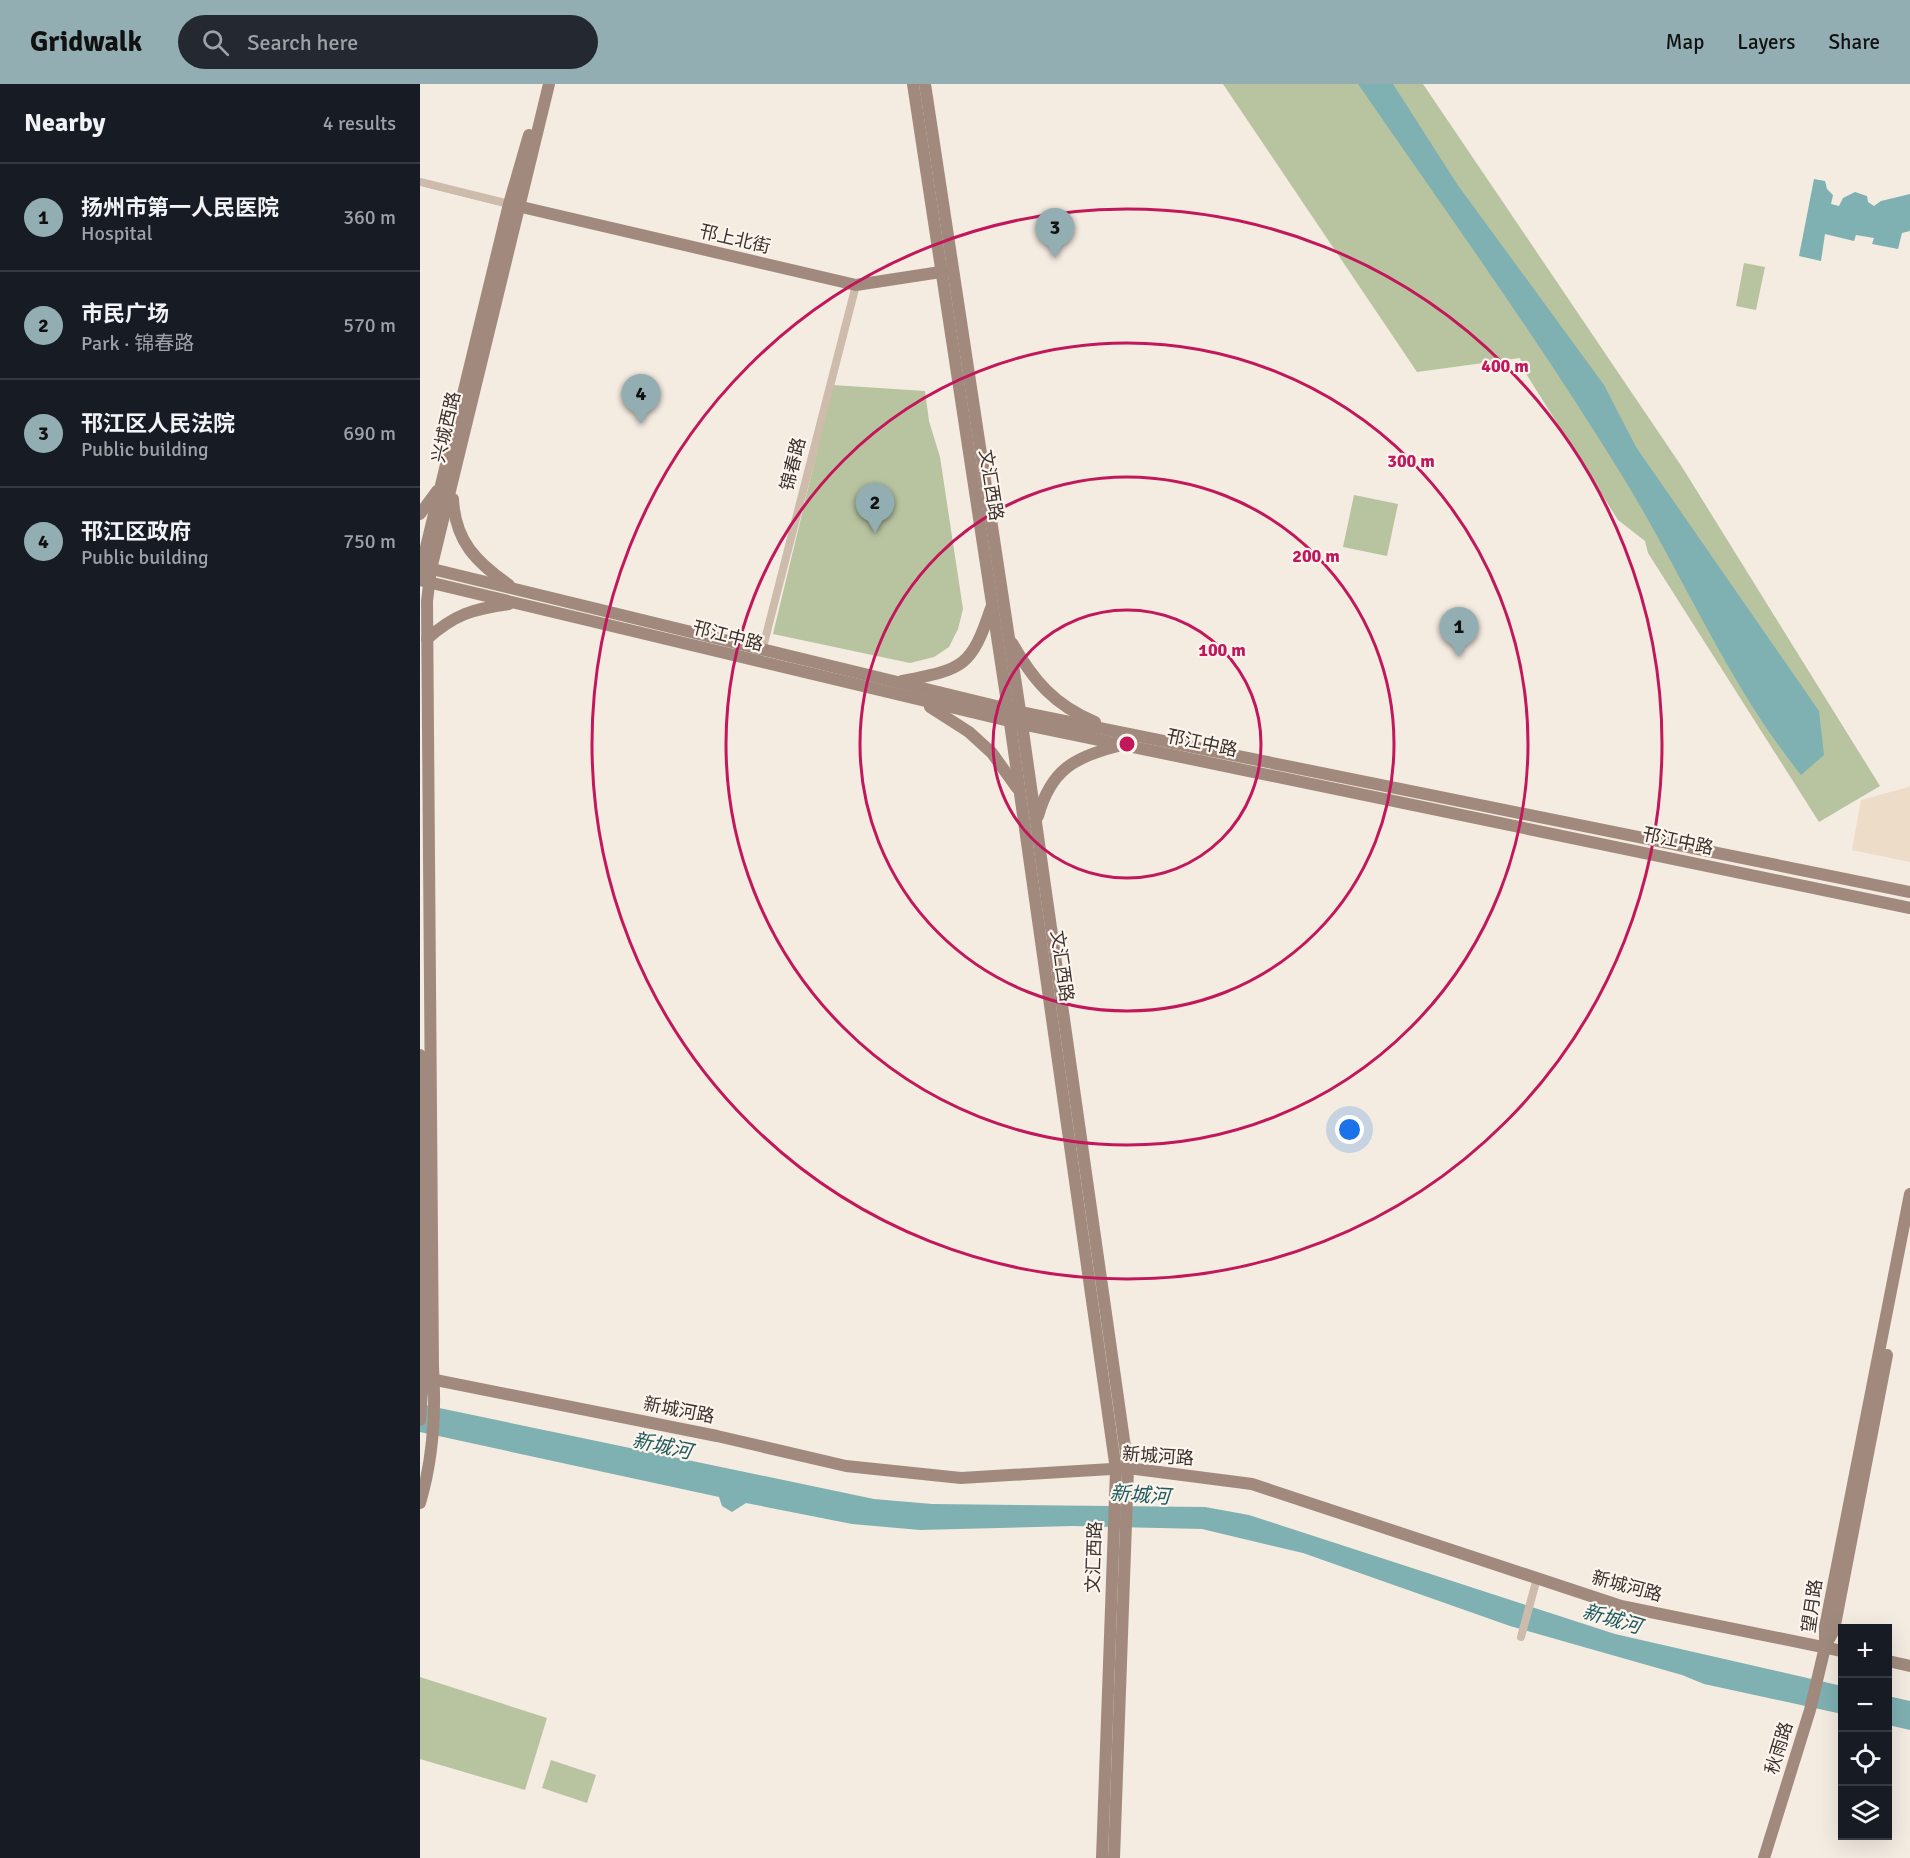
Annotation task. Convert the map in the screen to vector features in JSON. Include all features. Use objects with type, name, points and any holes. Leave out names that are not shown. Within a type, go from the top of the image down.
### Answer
[{"type":"main road","name":"兴城西路","points":[[420,1420],[426,1378],[427,639],[424,573],[515,205],[541,84]]},
{"type":"main road","name":"兴城西路","points":[[515,205],[549,84]]},
{"type":"main road","name":"文汇西路","points":[[913,84],[992,607],[1036,823],[1122,1469],[1102,1858]]},
{"type":"main road","name":"文汇西路","points":[[926,84],[1008,635],[1019,791],[1122,1469]]},
{"type":"main road","name":"邗上北街","points":[[515,205],[856,285],[954,270]]},
{"type":"main road","points":[[420,514],[446,484]]},
{"type":"main road","points":[[446,484],[464,543],[483,567],[517,596]]},
{"type":"main road","name":"邗江中路","points":[[424,573],[922,701],[1121,732],[1910,892]]},
{"type":"main road","points":[[427,639],[447,621],[468,611],[517,596]]},
{"type":"main road","name":"邗江中路","points":[[517,596],[897,682],[1015,717],[1123,745],[1910,908]]},
{"type":"main road","points":[[897,682],[938,674],[965,662],[979,642],[992,607]]},
{"type":"main road","points":[[1008,635],[1028,671],[1048,695],[1072,712],[1121,732]]},
{"type":"main road","points":[[922,701],[969,732],[993,753],[1019,791]]},
{"type":"main road","points":[[1036,823],[1045,791],[1064,770],[1090,753],[1123,745]]},
{"type":"main road","name":"兴城西路","points":[[420,1055],[421,1319],[426,1378],[436,1402],[428,1472],[420,1503]]},
{"type":"main road","name":"望月路","points":[[1825,1647],[1825,1627],[1910,1194]]},
{"type":"main road","name":"望月路","points":[[1825,1647],[1834,1630],[1910,1235]]},
{"type":"main road","name":"新城河路","points":[[426,1378],[717,1436],[846,1466],[961,1478],[1122,1469],[1252,1484],[1622,1606],[1838,1650]]},
{"type":"main road","name":"文汇西路","points":[[1114,1858],[1119,1536]]},
{"type":"main road","name":"秋雨路","points":[[1764,1858],[1810,1710],[1825,1647]]},
{"type":"main road","points":[[1892,1662],[1910,1666]]},
{"type":"street","points":[[420,182],[515,205]]},
{"type":"street","name":"锦春路","points":[[762,651],[856,285]]},
{"type":"street","points":[[1521,1637],[1537,1578]]},
{"type":"green space","points":[[1223,84],[1423,84],[1682,467],[1880,786],[1819,822],[1648,553],[1645,541],[1618,520],[1523,369],[1520,358],[1417,372]]},
{"type":"green space","points":[[1744,263],[1765,267],[1756,310],[1736,306]]},
{"type":"green space","points":[[833,385],[925,391],[929,421],[940,457],[963,609],[958,629],[949,647],[934,657],[910,663],[773,634]]},
{"type":"green space","points":[[1354,495],[1398,504],[1387,556],[1343,547]]},
{"type":"green space","points":[[420,1677],[547,1718],[525,1790],[420,1759]]},
{"type":"green space","points":[[551,1760],[596,1775],[587,1803],[542,1788]]},
{"type":"shaded area","points":[[1910,784],[1910,862],[1852,850],[1861,800],[1909,787]]},
{"type":"water","points":[[1358,84],[1393,84],[1457,184],[1604,385],[1636,447],[1819,711],[1824,755],[1801,775],[1776,742],[1731,671],[1650,523],[1597,436],[1496,284]]},
{"type":"water","points":[[1814,179],[1825,181],[1827,189],[1833,195],[1831,204],[1839,206],[1843,198],[1855,192],[1867,196],[1868,202],[1874,206],[1881,201],[1910,194],[1910,231],[1902,233],[1898,249],[1872,244],[1874,238],[1856,235],[1854,241],[1825,234],[1821,261],[1799,256]]},
{"type":"water","points":[[420,1404],[874,1499],[932,1504],[1205,1507],[1249,1515],[1615,1634],[1838,1685],[1838,1713],[1704,1684],[1682,1675],[1510,1626],[1303,1553],[1202,1529],[1073,1526],[920,1530],[852,1524],[746,1503],[732,1512],[722,1506],[719,1497],[420,1432]]},
{"type":"water","points":[[1892,1697],[1910,1701],[1910,1730],[1892,1726]]},
{"type":"place","name":"邗江区人民法院","points":[[1055,258]]},
{"type":"place","name":"邗江区政府","points":[[641,424]]},
{"type":"place","name":"市民广场","points":[[875,533]]},
{"type":"place","name":"扬州市第一人民医院","points":[[1459,657]]},
{"type":"water label","name":"新城河","points":[[662,1446]]},
{"type":"water label","name":"新城河","points":[[1140,1495]]},
{"type":"water label","name":"新城河","points":[[1612,1619]]}]
